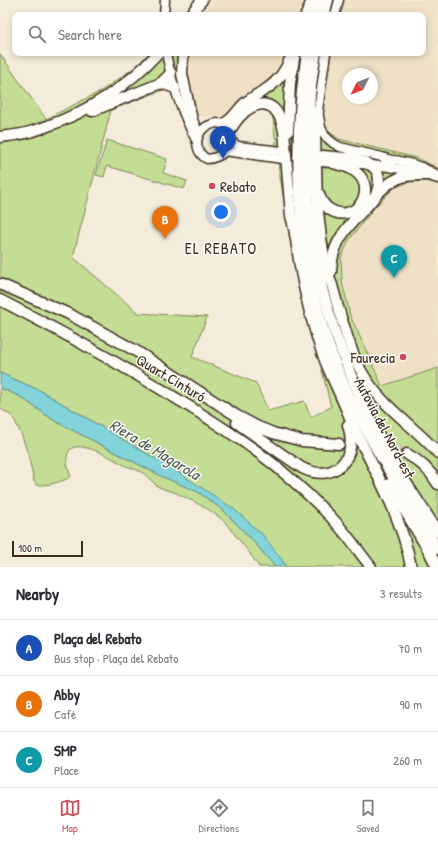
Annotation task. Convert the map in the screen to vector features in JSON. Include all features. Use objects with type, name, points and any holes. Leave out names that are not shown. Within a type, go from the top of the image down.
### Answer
[{"type":"highway","points":[[193,12],[194,0]]},
{"type":"highway","points":[[194,12],[202,0]]},
{"type":"highway","points":[[307,12],[312,0]]},
{"type":"highway","points":[[316,12],[320,0]]},
{"type":"highway","points":[[325,12],[328,0]]},
{"type":"highway","points":[[0,142],[32,132],[65,119],[100,101],[136,75],[155,56]]},
{"type":"highway","points":[[182,56],[182,74],[192,120],[199,128]]},
{"type":"highway","points":[[223,124],[229,121],[251,98],[273,84],[285,70],[292,56]]},
{"type":"highway","points":[[293,223],[294,213],[288,129],[290,83],[294,56]]},
{"type":"highway","name":"Autovia del Nord-est","points":[[307,56],[298,132],[298,181],[305,250],[314,296],[330,348],[365,428],[438,549]]},
{"type":"highway","name":"Autovia del Nord-est","points":[[316,56],[308,117],[307,179],[308,204],[313,245],[321,283],[338,344],[359,395],[395,465],[438,532]]},
{"type":"highway","points":[[65,119],[98,109],[161,83],[171,73]]},
{"type":"highway","points":[[161,83],[175,88]]},
{"type":"highway","points":[[229,136],[233,124],[250,107],[263,104],[269,105],[275,109],[282,120],[291,216],[307,299],[317,334],[332,376],[354,428],[393,506],[404,539],[411,567]]},
{"type":"highway","points":[[318,111],[316,118],[316,197],[327,269],[350,345],[359,367],[375,392],[438,453]]},
{"type":"highway","points":[[0,137],[16,136]]},
{"type":"highway","points":[[350,158],[365,162],[376,170],[379,178],[376,195]]},
{"type":"highway","points":[[316,180],[320,199],[323,204],[333,212],[344,213],[358,207],[364,197],[365,185],[359,174],[351,169],[333,163]]},
{"type":"highway","points":[[332,286],[331,263],[334,250],[348,226],[390,182],[408,175],[427,175]]},
{"type":"highway","name":"Quart Cinturó","points":[[0,284],[69,314],[136,351]]},
{"type":"highway","name":"Quart Cinturó","points":[[0,300],[53,327],[104,356],[219,425],[276,466],[314,501]]},
{"type":"highway","points":[[136,351],[302,468],[319,473],[328,472],[341,465],[349,454],[351,442],[348,425],[332,388],[332,376]]},
{"type":"highway","points":[[136,351],[237,416],[258,427],[302,441],[339,444]]},
{"type":"highway","points":[[350,417],[438,567]]},
{"type":"highway","points":[[407,454],[422,465],[434,477],[438,484]]},
{"type":"highway","points":[[314,501],[364,567]]},
{"type":"highway","points":[[314,501],[326,511],[371,567]]},
{"type":"street","points":[[164,12],[165,0]]},
{"type":"street","points":[[336,12],[339,0]]},
{"type":"street","points":[[167,56],[175,88],[186,119],[197,142]]},
{"type":"street","points":[[326,56],[318,111],[321,127],[325,136],[333,143],[340,146],[415,165],[438,175]]},
{"type":"street","points":[[186,119],[199,128],[201,132],[197,142],[197,148],[202,156],[207,159],[218,156],[224,151],[229,136]]},
{"type":"street","points":[[199,128],[210,124],[223,124],[227,128],[229,136],[238,146],[283,155],[224,151]]},
{"type":"street","points":[[388,159],[323,158],[333,163],[405,169],[438,179]]},
{"type":"shaded area","points":[[210,0],[304,0],[300,12],[204,12]]},
{"type":"shaded area","points":[[335,0],[438,0],[438,168],[417,158],[339,139],[330,132],[312,130],[312,115],[322,56],[426,56],[426,12],[331,12]]},
{"type":"shaded area","points":[[189,56],[286,56],[281,70],[248,96],[232,112],[219,116],[196,117],[186,74]]},
{"type":"shaded area","points":[[438,175],[438,368],[382,386],[350,315],[342,282],[341,258],[349,240],[375,207],[394,188],[409,182],[435,182]]},
{"type":"green space","points":[[0,54],[46,119],[101,91],[138,65],[146,56],[189,56],[186,74],[187,80],[111,110],[73,257],[138,313],[207,317],[192,357],[256,383],[268,411],[304,401],[311,417],[331,407],[291,243],[279,171],[272,110],[248,96],[281,70],[286,56],[322,56],[312,115],[313,130],[330,132],[339,139],[417,158],[438,168],[438,175],[435,182],[409,182],[394,188],[375,207],[349,240],[341,258],[342,282],[350,315],[382,386],[438,368],[438,567],[286,567],[282,560],[178,472],[41,391],[0,373]]},
{"type":"green space","points":[[107,140],[167,159],[163,173],[187,181],[184,189],[107,166],[104,177],[96,175]]},
{"type":"green space","points":[[0,388],[19,396],[55,421],[163,477],[198,492],[224,511],[254,542],[275,567],[259,567],[226,523],[209,510],[176,493],[159,487],[141,472],[92,449],[74,447],[69,452],[67,463],[71,476],[68,478],[54,483],[36,485],[28,454],[15,421],[12,416],[0,408]]},
{"type":"water","points":[[0,373],[41,391],[178,472],[234,509],[263,535],[286,567],[275,567],[254,542],[224,511],[198,492],[163,477],[55,421],[19,396],[0,388]]},
{"type":"tunnel","points":[[339,444],[397,450],[407,454]]},
{"type":"place","name":"Plaça del Rebato","points":[[223,159]]},
{"type":"place","name":"Rebato","points":[[212,186]]},
{"type":"place","name":"Abby","points":[[165,239]]},
{"type":"place","name":"SMP","points":[[394,278]]},
{"type":"place","name":"Faurecia","points":[[403,357]]},
{"type":"district","name":"EL REBATO","points":[[221,248]]},
{"type":"water label","name":"Riera de Magarola","points":[[155,449]]}]
